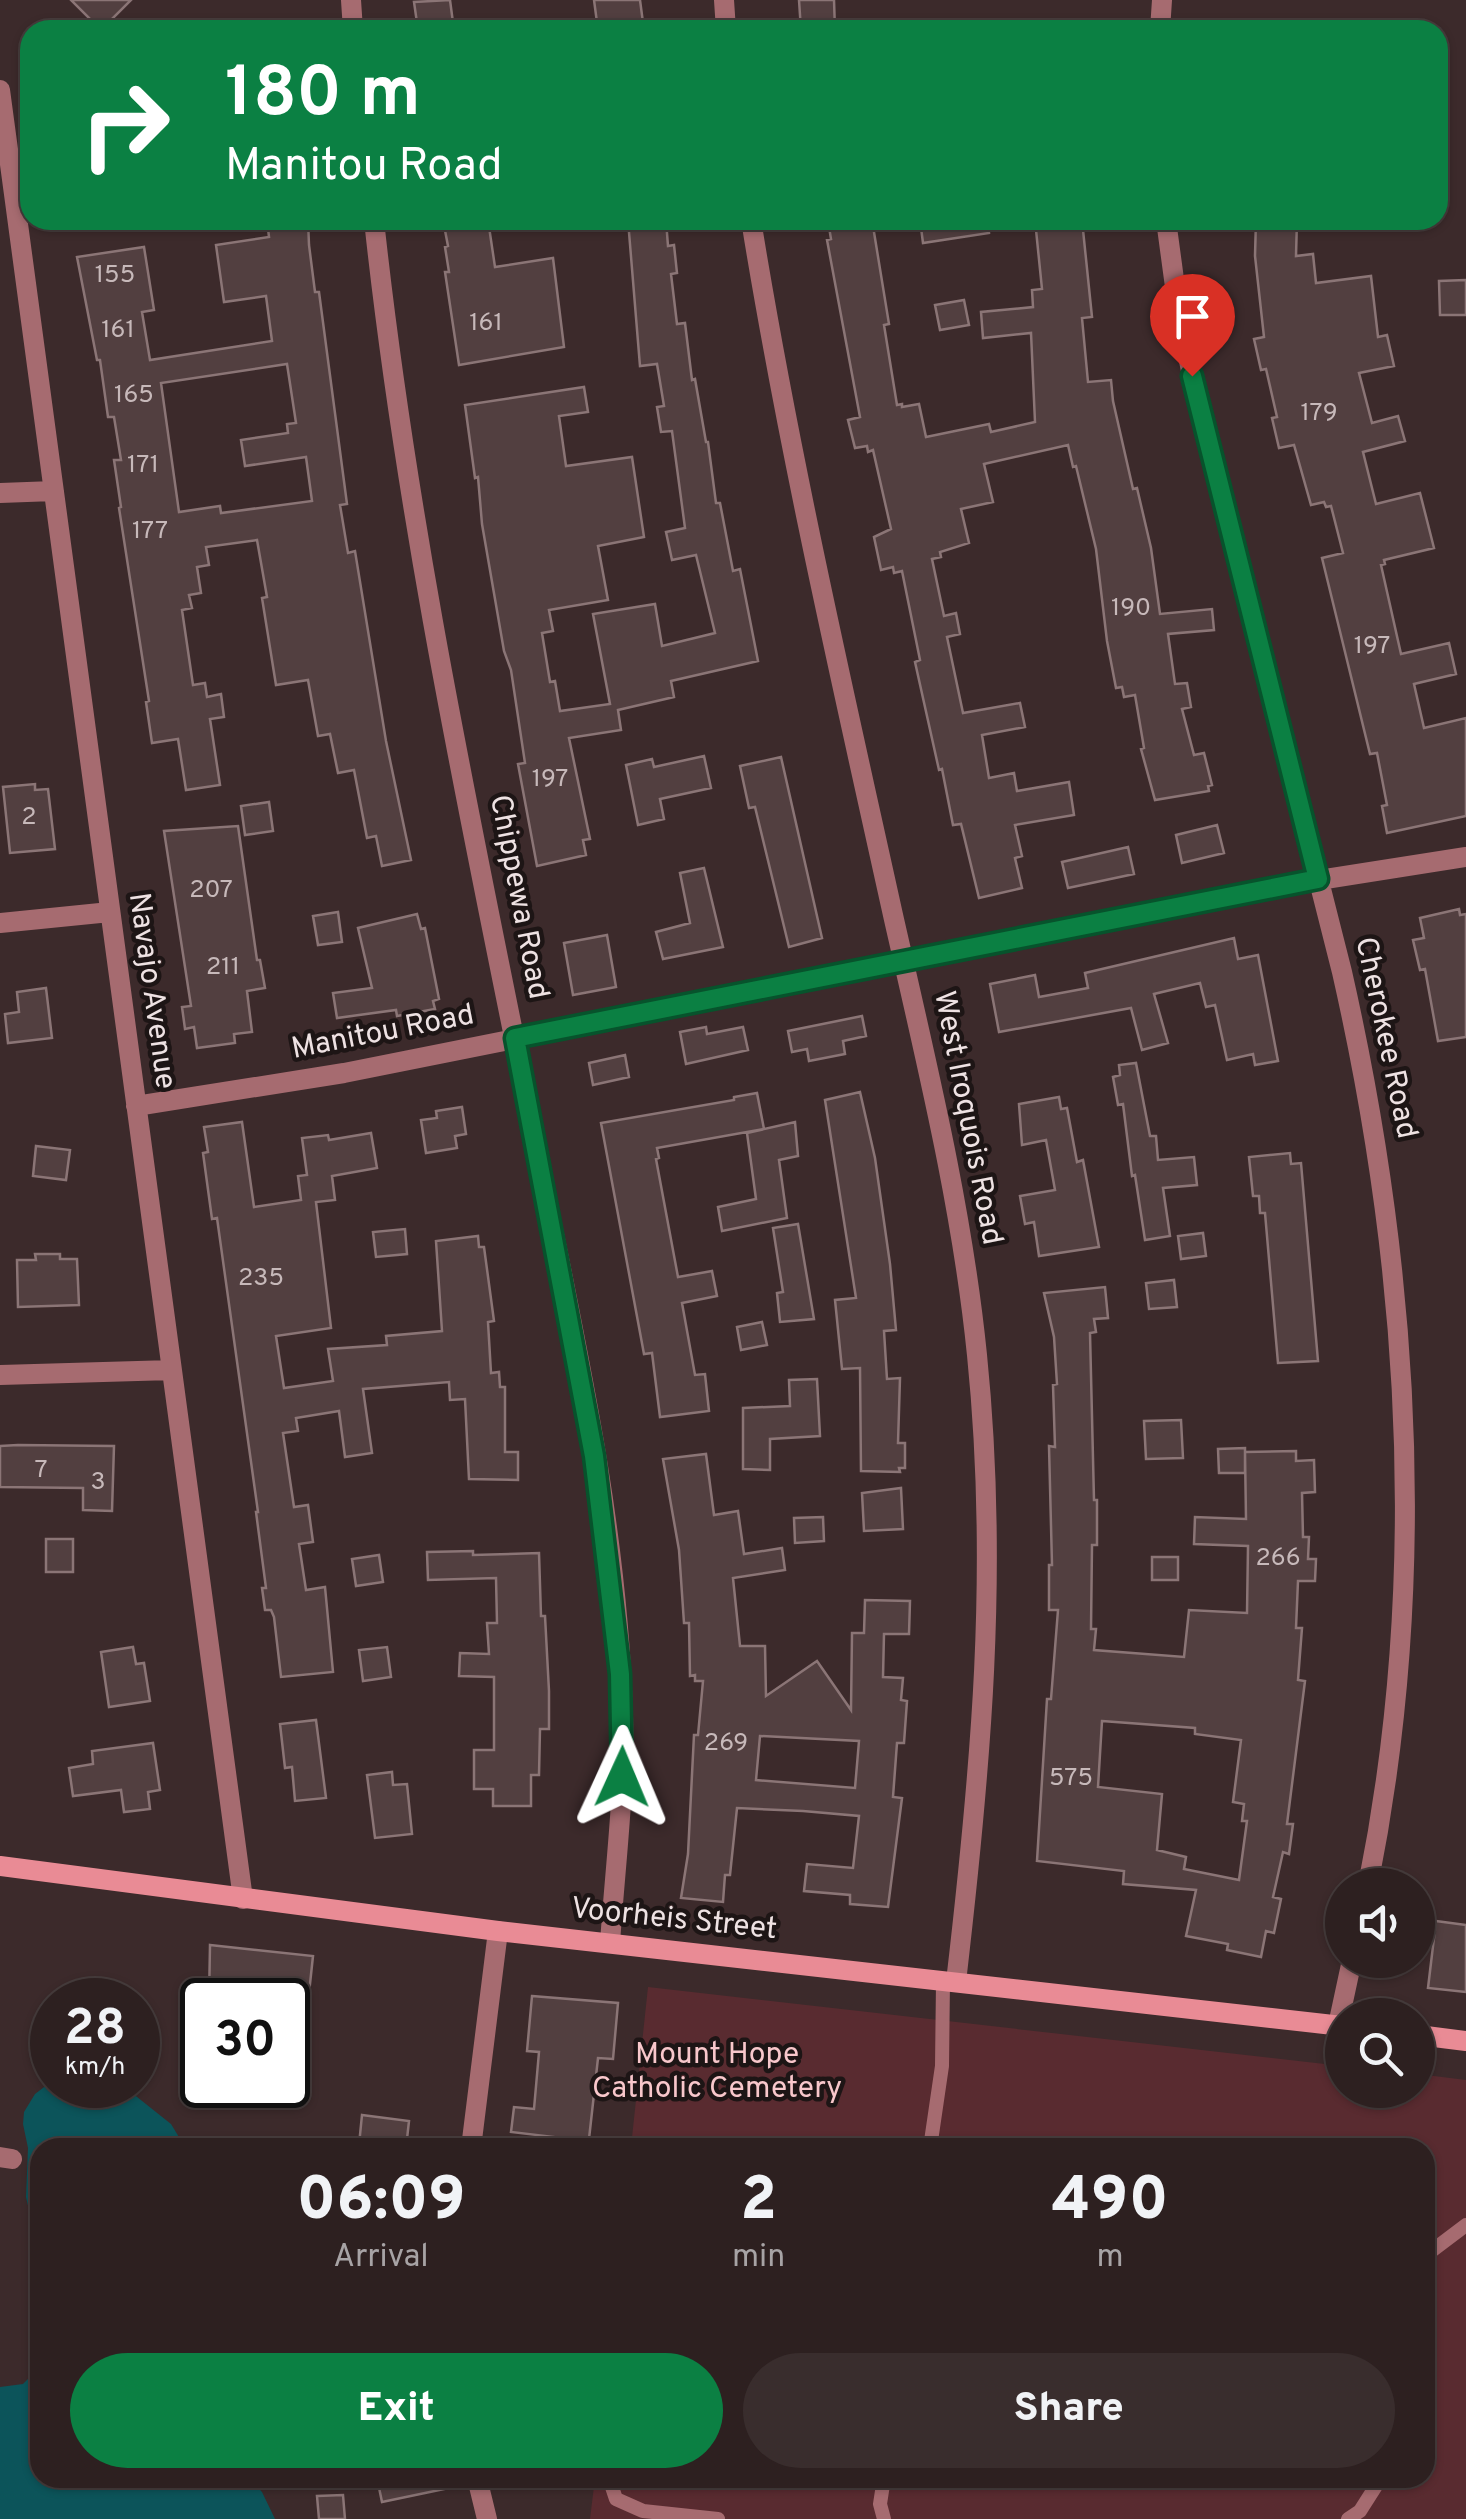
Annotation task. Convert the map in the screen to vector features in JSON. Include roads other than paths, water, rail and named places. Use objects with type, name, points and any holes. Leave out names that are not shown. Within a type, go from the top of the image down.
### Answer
[{"type":"street","name":"Navajo Avenue","points":[[0,90],[242,1900]]},
{"type":"street","name":"Chippewa Road","points":[[375,230],[433,612],[587,1408],[617,1635],[623,1754],[610,1944]]},
{"type":"street","name":"West Iroquois Road","points":[[753,230],[799,487],[945,1143],[977,1354],[987,1496],[985,1702],[950,1981]]},
{"type":"street","name":"Cherokee Road","points":[[1167,230],[1194,384],[1363,1066],[1394,1271],[1403,1401],[1404,1536],[1388,1768],[1371,1868]]},
{"type":"street","points":[[0,493],[54,491]]},
{"type":"street","name":"Manitou Road","points":[[136,1106],[361,1070],[1318,879],[1466,857]]},
{"type":"street","points":[[0,923],[110,912]]},
{"type":"street","points":[[0,1376],[172,1370]]},
{"type":"street","name":"Voorheis Street","points":[[0,1866],[242,1900],[610,1944],[1325,2024]]},
{"type":"street","points":[[472,2138],[498,1930]]},
{"type":"street","points":[[1435,2037],[1466,2041]]},
{"type":"street","points":[[479,2488],[487,2519]]},
{"type":"lane","points":[[931,2138],[950,1981]]},
{"type":"lane","points":[[1435,2248],[1466,2225]]},
{"type":"lane","points":[[612,2488],[616,2499],[644,2511],[718,2519]]},
{"type":"lane","points":[[882,2488],[880,2504],[884,2519]]},
{"type":"lane","points":[[1348,2519],[1360,2511],[1375,2488]]},
{"type":"water","points":[[30,2102],[30,2108],[151,2108],[171,2124],[180,2138],[30,2138],[30,2214],[24,2112]]},
{"type":"water","points":[[30,2377],[30,2488],[258,2488],[275,2519],[0,2519],[0,2387],[23,2384]]},
{"type":"park label","name":"Mount Hope Catholic Cemetery","points":[[717,2072]]}]
